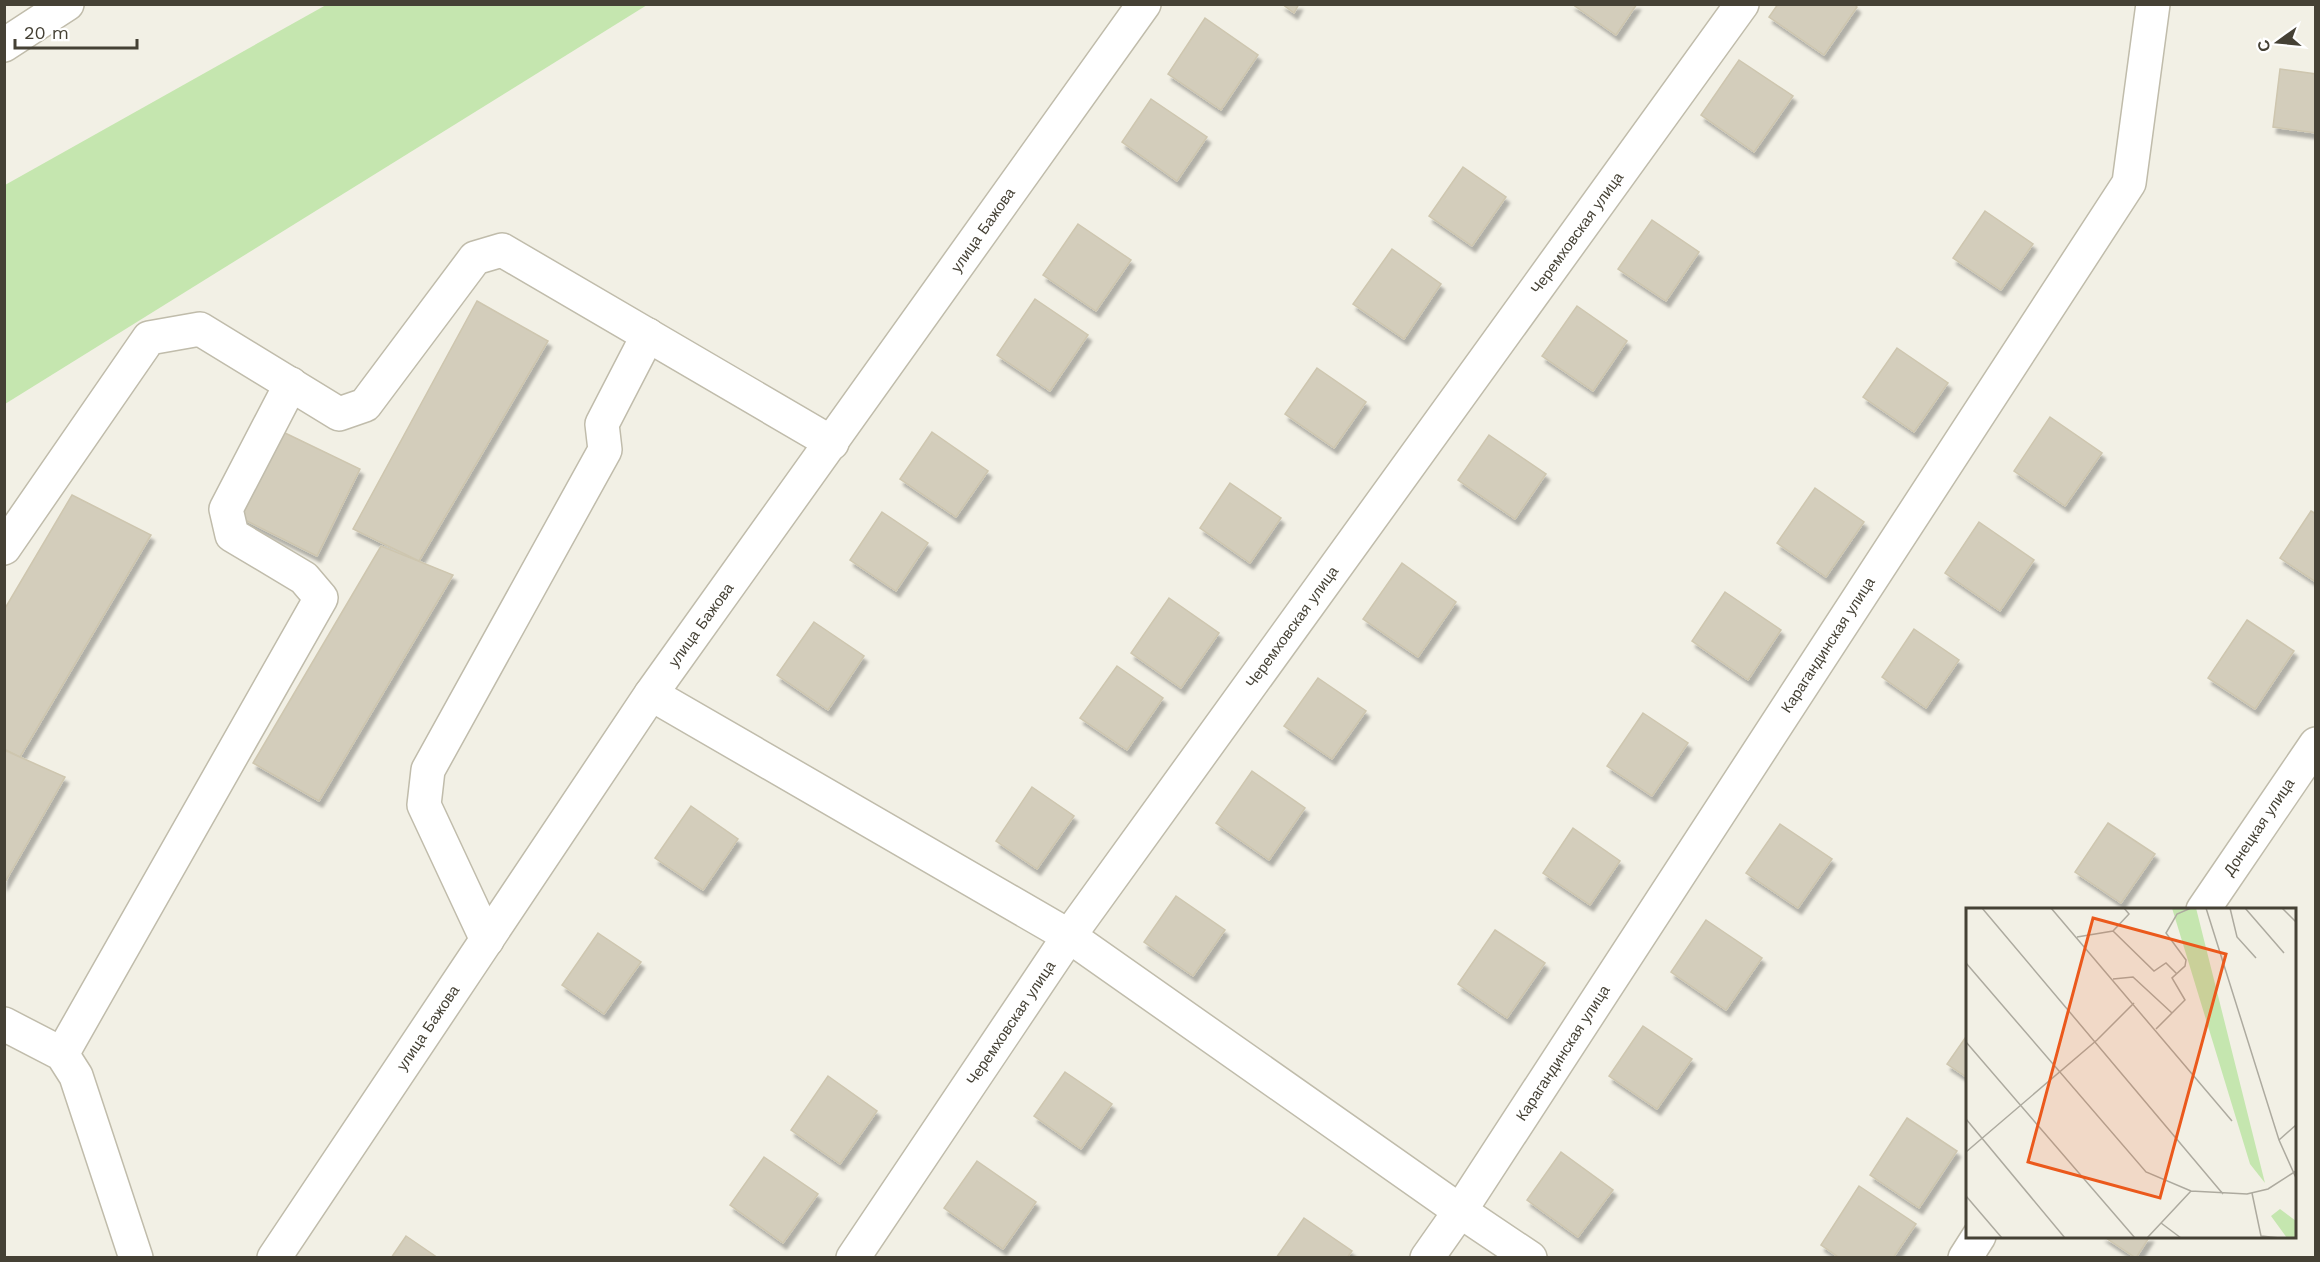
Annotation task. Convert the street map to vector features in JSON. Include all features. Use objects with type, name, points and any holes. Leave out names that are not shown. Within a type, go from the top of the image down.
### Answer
[{"type":"street","points":[[4,45],[67,4]]},
{"type":"street","name":"улица Бажова","points":[[274,1257],[651,694],[1144,4]]},
{"type":"street","name":"Черемховская улица","points":[[853,1257],[1069,936],[1742,4]]},
{"type":"street","name":"Карагандинская улица","points":[[1426,1257],[1460,1211],[2129,183],[2153,4]]},
{"type":"street","points":[[4,548],[149,338],[200,329],[339,414],[366,405],[475,258],[502,250],[832,442]]},
{"type":"street","points":[[487,940],[424,806],[428,770],[606,450],[602,424],[648,335]]},
{"type":"street","points":[[62,1053],[321,598],[304,578],[232,535],[226,509],[291,384]]},
{"type":"street","points":[[651,694],[1069,936],[1460,1211],[1530,1257]]},
{"type":"street","name":"Донецкая улица","points":[[2204,908],[2316,744]]},
{"type":"street","points":[[4,1024],[62,1053],[76,1076],[136,1257]]},
{"type":"street","points":[[1965,1257],[1978,1238]]},
{"type":"green space","points":[[326,5],[647,5],[5,404],[5,185]]},
{"type":"building","points":[[1282,4],[1299,4],[1294,13]]},
{"type":"building","points":[[1572,4],[1637,4],[1616,35]]},
{"type":"building","points":[[1778,4],[1854,4],[1857,7],[1824,55],[1769,17]]},
{"type":"building","points":[[1205,18],[1258,55],[1221,110],[1168,74]]},
{"type":"building","points":[[1739,60],[1793,96],[1754,152],[1701,115]]},
{"type":"building","points":[[2280,69],[2316,74],[2316,133],[2273,127]]},
{"type":"building","points":[[1151,99],[1207,137],[1177,181],[1122,142]]},
{"type":"building","points":[[1463,167],[1506,197],[1472,246],[1429,216]]},
{"type":"building","points":[[1985,211],[2033,244],[2001,290],[1953,258]]},
{"type":"building","points":[[1652,220],[1699,252],[1666,301],[1618,269]]},
{"type":"building","points":[[1078,224],[1131,260],[1096,311],[1043,275]]},
{"type":"building","points":[[1392,249],[1441,284],[1404,339],[1353,304]]},
{"type":"building","points":[[1035,299],[1088,335],[1050,391],[997,355]]},
{"type":"building","points":[[477,301],[548,341],[419,561],[353,529]]},
{"type":"building","points":[[1577,306],[1627,341],[1593,391],[1542,356]]},
{"type":"building","points":[[1897,348],[1948,383],[1914,432],[1863,397]]},
{"type":"building","points":[[1317,368],[1366,402],[1334,448],[1285,414]]},
{"type":"building","points":[[2050,417],[2102,453],[2065,506],[2014,471]]},
{"type":"building","points":[[283,432],[360,469],[317,556],[241,518]]},
{"type":"building","points":[[932,432],[988,471],[956,517],[900,479]]},
{"type":"building","points":[[1489,435],[1546,474],[1515,519],[1458,480]]},
{"type":"building","points":[[1230,483],[1281,518],[1250,563],[1200,528]]},
{"type":"building","points":[[1815,488],[1864,522],[1826,577],[1777,543]]},
{"type":"building","points":[[72,495],[151,535],[20,757],[4,749],[4,610]]},
{"type":"building","points":[[2311,511],[2316,514],[2316,582],[2280,558]]},
{"type":"building","points":[[882,512],[928,543],[896,591],[850,560]]},
{"type":"building","points":[[1979,522],[2034,560],[2000,611],[1945,573]]},
{"type":"building","points":[[381,546],[453,575],[319,801],[253,763]]},
{"type":"building","points":[[1402,563],[1456,602],[1418,657],[1363,619]]},
{"type":"building","points":[[1725,592],[1781,630],[1748,680],[1692,641]]},
{"type":"building","points":[[1169,598],[1219,633],[1181,688],[1131,653]]},
{"type":"building","points":[[2247,620],[2294,651],[2255,709],[2208,678]]},
{"type":"building","points":[[814,622],[864,656],[828,710],[777,675]]},
{"type":"building","points":[[1914,629],[1959,660],[1926,708],[1882,677]]},
{"type":"building","points":[[1117,666],[1163,698],[1127,750],[1080,718]]},
{"type":"building","points":[[1318,678],[1366,711],[1332,759],[1284,726]]},
{"type":"building","points":[[1643,713],[1688,743],[1652,796],[1607,766]]},
{"type":"building","points":[[4,750],[65,777],[4,884]]},
{"type":"building","points":[[1252,771],[1305,808],[1269,860],[1216,823]]},
{"type":"building","points":[[1032,787],[1074,816],[1037,869],[996,841]]},
{"type":"building","points":[[691,806],[738,839],[703,890],[655,858]]},
{"type":"building","points":[[2108,823],[2155,854],[2121,903],[2075,872]]},
{"type":"building","points":[[1780,824],[1832,859],[1798,908],[1746,873]]},
{"type":"building","points":[[1573,828],[1620,861],[1590,905],[1543,873]]},
{"type":"building","points":[[1176,896],[1225,930],[1193,976],[1144,942]]},
{"type":"building","points":[[1706,920],[1762,958],[1726,1010],[1671,972]]},
{"type":"building","points":[[1495,930],[1545,963],[1507,1018],[1458,984]]},
{"type":"building","points":[[598,933],[641,962],[604,1014],[562,985]]},
{"type":"building","points":[[1643,1026],[1692,1059],[1657,1109],[1609,1076]]},
{"type":"building","points":[[1966,1037],[1966,1077],[1947,1064]]},
{"type":"building","points":[[1065,1072],[1112,1104],[1081,1149],[1034,1116]]},
{"type":"building","points":[[828,1076],[877,1111],[840,1164],[791,1130]]},
{"type":"building","points":[[1907,1118],[1957,1151],[1919,1208],[1870,1175]]},
{"type":"building","points":[[1561,1152],[1613,1190],[1578,1237],[1527,1200]]},
{"type":"building","points":[[764,1157],[818,1194],[783,1243],[730,1205]]},
{"type":"building","points":[[977,1161],[1036,1202],[1003,1249],[944,1208]]},
{"type":"building","points":[[1859,1186],[1916,1224],[1893,1258],[1840,1258],[1821,1245]]},
{"type":"building","points":[[1304,1218],[1352,1251],[1347,1258],[1276,1258]]},
{"type":"building","points":[[406,1236],[438,1258],[391,1258]]},
{"type":"building","points":[[2106,1238],[2149,1238],[2136,1258]]}]
